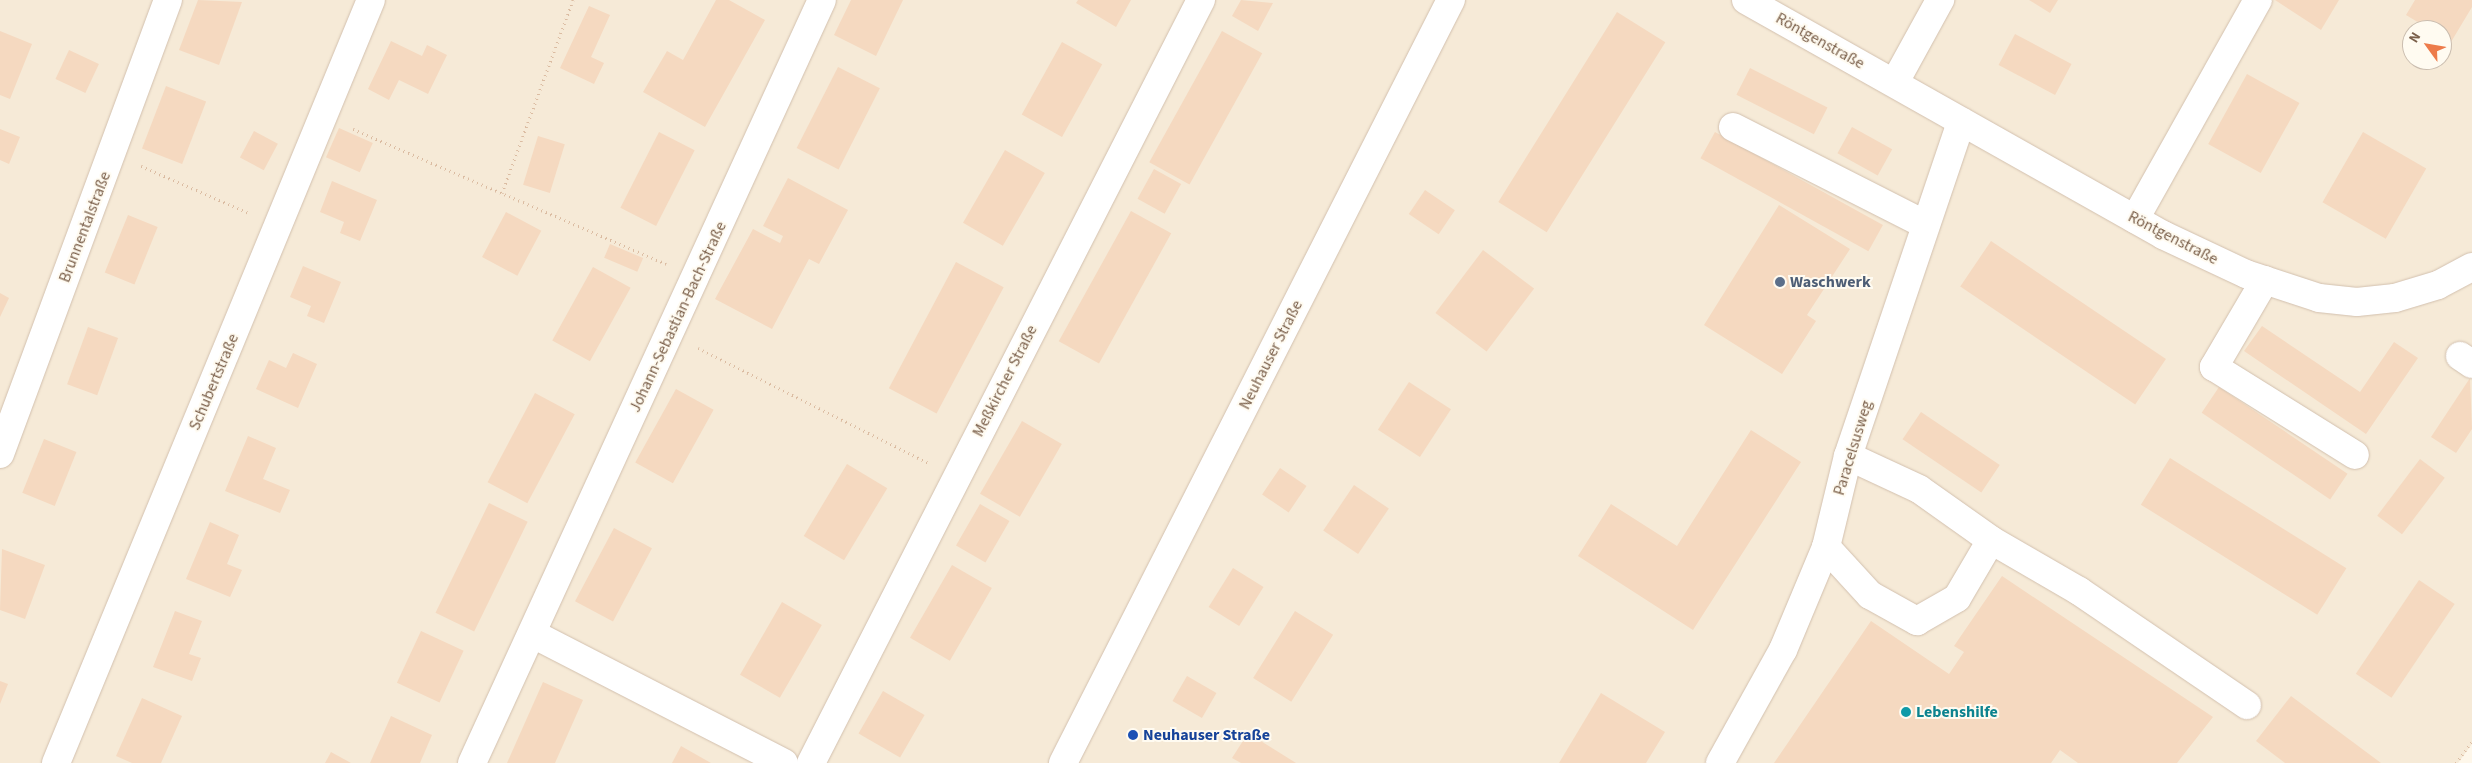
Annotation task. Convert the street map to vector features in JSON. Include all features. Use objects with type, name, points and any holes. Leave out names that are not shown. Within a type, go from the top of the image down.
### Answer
[{"type":"street","name":"Brunnentalstraße","points":[[0,454],[168,0]]},
{"type":"street","name":"Schubertstraße","points":[[56,763],[372,0]]},
{"type":"street","name":"Johann-Sebastian-Bach-Straße","points":[[472,763],[533,634],[822,0]]},
{"type":"street","name":"Meßkircher Straße","points":[[811,763],[956,476],[1201,0]]},
{"type":"street","name":"Neuhauser Straße","points":[[1063,763],[1451,0]]},
{"type":"street","name":"Röntgenstraße","points":[[1746,0],[1895,82],[1961,122],[2135,219],[2266,280],[2319,298],[2357,302],[2395,298],[2438,285],[2472,267]]},
{"type":"street","points":[[1895,82],[1940,0]]},
{"type":"street","points":[[2135,219],[2258,0]]},
{"type":"street","name":"Paracelsusweg","points":[[1720,763],[1783,650],[1826,547],[1848,456],[1961,122]]},
{"type":"street","points":[[1733,127],[1926,225]]},
{"type":"street","points":[[2266,280],[2214,367],[2355,455]]},
{"type":"street","points":[[1848,456],[1919,489],[1991,540],[2079,591],[2247,705]]},
{"type":"street","points":[[1826,547],[1870,595],[1917,621],[1957,598],[1991,540]]},
{"type":"street","points":[[533,634],[784,763]]},
{"type":"path","points":[[502,193],[573,0]]},
{"type":"path","points":[[325,116],[696,276]]},
{"type":"path","points":[[114,150],[157,176],[278,228]]},
{"type":"path","points":[[670,334],[956,476]]},
{"type":"path","points":[[2456,763],[2472,741]]},
{"type":"shaded area","points":[[0,0],[2472,0],[2472,744],[2458,763],[0,763]]},
{"type":"building","points":[[198,0],[242,2],[219,65],[179,50]]},
{"type":"building","points":[[716,0],[729,0],[765,20],[705,127],[643,92],[667,51],[683,60]]},
{"type":"building","points":[[851,0],[903,0],[876,56],[834,35]]},
{"type":"building","points":[[1078,0],[1131,0],[1116,27],[1076,3]]},
{"type":"building","points":[[1241,0],[1273,3],[1258,31],[1232,16]]},
{"type":"building","points":[[2029,0],[2058,0],[2050,13]]},
{"type":"building","points":[[2275,0],[2339,0],[2321,30]]},
{"type":"building","points":[[2415,0],[2472,0],[2472,7],[2452,40],[2452,20],[2414,20],[2406,15]]},
{"type":"building","points":[[589,6],[610,15],[591,57],[604,63],[594,84],[560,68]]},
{"type":"building","points":[[1617,12],[1665,42],[1547,232],[1498,202]]},
{"type":"building","points":[[0,31],[32,44],[10,99],[0,95]]},
{"type":"building","points":[[1222,31],[1262,53],[1190,184],[1149,162]]},
{"type":"building","points":[[2015,34],[2072,64],[2055,95],[1999,65]]},
{"type":"building","points":[[391,41],[422,56],[427,45],[447,55],[428,94],[399,80],[389,100],[368,89]]},
{"type":"building","points":[[1062,42],[1102,64],[1062,137],[1022,115]]},
{"type":"building","points":[[69,50],[99,64],[85,93],[55,79]]},
{"type":"building","points":[[838,67],[880,88],[839,169],[797,148]]},
{"type":"building","points":[[1750,68],[1828,107],[1814,134],[1736,95]]},
{"type":"building","points":[[2247,74],[2299,103],[2261,173],[2208,144]]},
{"type":"building","points":[[166,86],[206,101],[182,164],[142,149]]},
{"type":"building","points":[[1852,127],[1892,149],[1878,176],[1837,153]]},
{"type":"building","points":[[339,128],[373,143],[360,172],[326,157]]},
{"type":"building","points":[[0,129],[20,137],[9,164],[0,160]]},
{"type":"building","points":[[254,131],[278,144],[264,170],[240,157]]},
{"type":"building","points":[[659,132],[695,150],[656,226],[620,208]]},
{"type":"building","points":[[1715,132],[1883,225],[1868,251],[1700,158]]},
{"type":"building","points":[[2363,132],[2426,168],[2386,239],[2322,202]]},
{"type":"building","points":[[538,136],[565,144],[550,193],[523,185]]},
{"type":"building","points":[[1005,150],[1045,173],[1003,246],[963,223]]},
{"type":"building","points":[[1154,169],[1181,184],[1165,214],[1138,199]]},
{"type":"building","points":[[788,178],[848,210],[819,264],[809,259],[772,329],[715,299],[753,229],[780,243],[783,236],[763,226]]},
{"type":"building","points":[[332,181],[377,200],[360,241],[340,233],[344,222],[320,212]]},
{"type":"building","points":[[1425,190],[1455,210],[1439,234],[1409,214]]},
{"type":"building","name":"Waschwerk","points":[[1779,205],[1850,249],[1807,315],[1816,321],[1782,374],[1704,325]]},
{"type":"building","points":[[1131,211],[1171,233],[1099,364],[1059,341]]},
{"type":"building","points":[[506,212],[541,231],[517,276],[482,257]]},
{"type":"building","points":[[128,215],[158,227],[134,284],[105,272]]},
{"type":"building","points":[[1991,241],[2166,359],[2135,405],[1960,287]]},
{"type":"building","points":[[610,244],[643,258],[637,272],[604,258]]},
{"type":"building","points":[[1483,250],[1534,289],[1487,352],[1435,313]]},
{"type":"building","points":[[956,262],[1004,287],[937,414],[889,388]]},
{"type":"building","points":[[303,266],[341,282],[324,323],[307,316],[311,306],[290,297]]},
{"type":"building","points":[[593,267],[631,288],[590,361],[552,340]]},
{"type":"building","points":[[0,293],[9,298],[0,317]]},
{"type":"building","points":[[2262,326],[2360,392],[2394,342],[2418,358],[2366,434],[2244,351]]},
{"type":"building","points":[[88,327],[118,338],[97,395],[67,384]]},
{"type":"building","points":[[293,353],[317,364],[298,408],[256,389],[269,360],[286,368]]},
{"type":"building","points":[[2470,378],[2472,429],[2456,453],[2431,437]]},
{"type":"building","points":[[1409,382],[1451,409],[1420,457],[1378,430]]},
{"type":"building","points":[[2219,387],[2348,474],[2330,499],[2202,413]]},
{"type":"building","points":[[676,389],[714,410],[673,483],[635,462]]},
{"type":"building","points":[[535,393],[575,414],[527,503],[488,482]]},
{"type":"building","points":[[1921,412],[2000,465],[1981,492],[1903,439]]},
{"type":"building","points":[[1022,421],[1062,444],[1020,517],[980,494]]},
{"type":"building","points":[[1751,430],[1801,462],[1693,630],[1578,556],[1611,504],[1677,546]]},
{"type":"building","points":[[248,436],[276,448],[263,479],[290,490],[280,513],[225,491]]},
{"type":"building","points":[[44,439],[76,452],[55,506],[22,493]]},
{"type":"building","points":[[2170,458],[2346,568],[2317,615],[2141,505]]},
{"type":"building","points":[[2420,459],[2445,478],[2402,534],[2377,516]]},
{"type":"building","points":[[847,464],[887,488],[844,560],[804,536]]},
{"type":"building","points":[[1280,468],[1307,486],[1289,512],[1262,495]]},
{"type":"building","points":[[1354,485],[1389,508],[1358,554],[1323,531]]},
{"type":"building","points":[[489,503],[528,522],[474,632],[436,613]]},
{"type":"building","points":[[980,504],[1009,521],[985,563],[956,546]]},
{"type":"building","points":[[210,522],[239,535],[227,564],[242,570],[230,597],[186,579]]},
{"type":"building","points":[[614,528],[652,548],[613,621],[575,601]]},
{"type":"building","points":[[2,549],[45,565],[25,619],[0,610]]},
{"type":"building","points":[[952,565],[992,588],[950,661],[910,638]]},
{"type":"building","points":[[1233,568],[1264,587],[1239,626],[1209,607]]},
{"type":"building","points":[[2002,576],[2213,717],[2177,763],[2078,763],[2060,750],[2051,763],[1774,763],[1871,621],[1949,674],[1964,652],[1954,646]]},
{"type":"building","points":[[2419,580],[2455,604],[2391,698],[2356,674]]},
{"type":"building","points":[[782,602],[822,625],[780,698],[740,675]]},
{"type":"building","points":[[175,611],[202,621],[189,654],[201,658],[192,681],[153,667]]},
{"type":"building","points":[[1295,611],[1333,635],[1291,702],[1253,678]]},
{"type":"building","points":[[421,631],[464,651],[440,703],[397,683]]},
{"type":"building","points":[[1187,676],[1216,693],[1202,718],[1172,701]]},
{"type":"building","points":[[0,681],[8,684],[0,704]]},
{"type":"building","points":[[543,682],[583,700],[555,763],[507,763]]},
{"type":"building","points":[[883,691],[925,715],[900,757],[858,733]]},
{"type":"building","points":[[1601,693],[1665,732],[1646,763],[1559,763]]},
{"type":"building","points":[[2291,696],[2381,763],[2285,763],[2256,741]]},
{"type":"building","points":[[142,698],[182,716],[161,763],[132,763],[116,756]]},
{"type":"building","points":[[391,716],[432,735],[420,763],[370,763]]},
{"type":"building","points":[[1248,733],[1296,763],[1241,763],[1232,758]]},
{"type":"building","points":[[681,746],[711,763],[672,763]]},
{"type":"building","points":[[331,752],[351,763],[325,763]]},
{"type":"place","name":"Waschwerk","points":[[1780,282]]},
{"type":"place","name":"Lebenshilfe","points":[[1906,712]]},
{"type":"place","name":"Neuhauser Straße","points":[[1133,735]]}]
